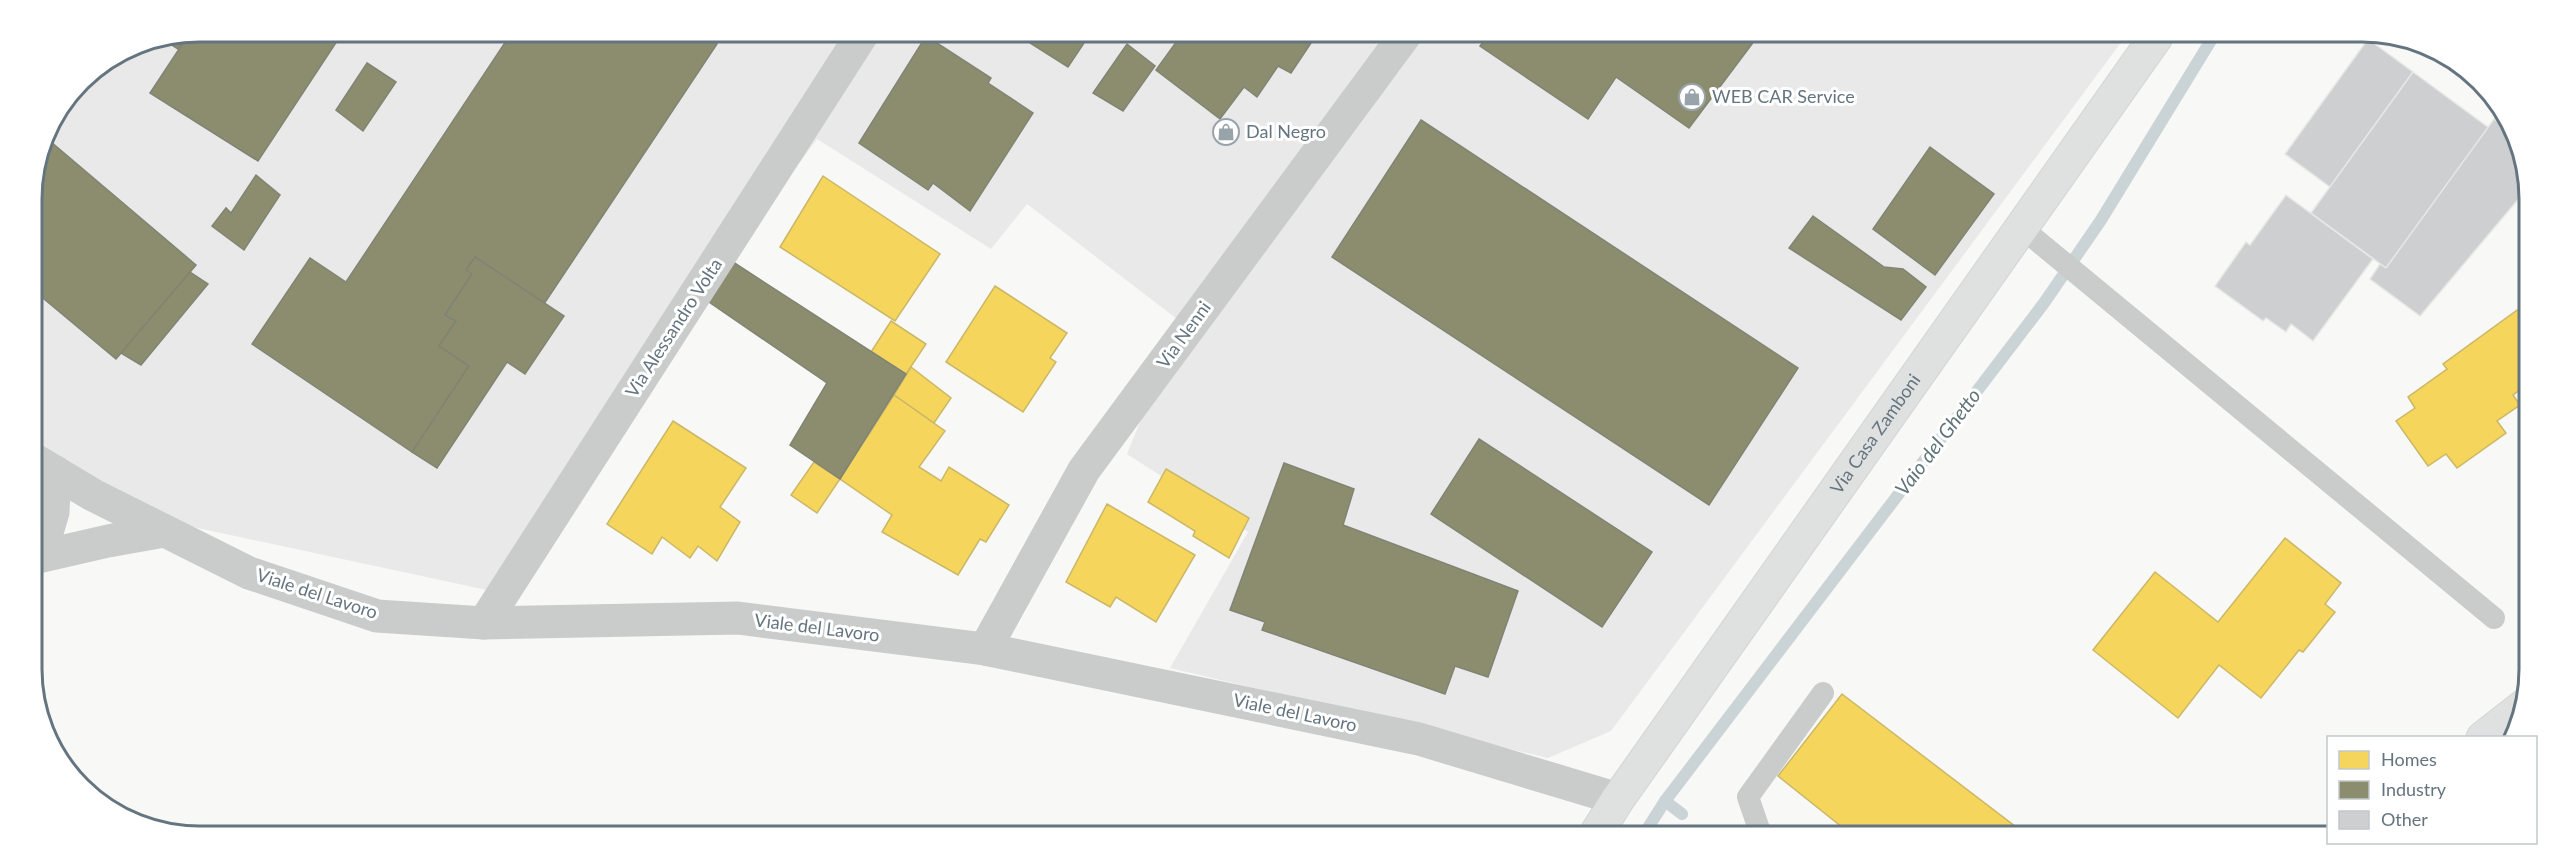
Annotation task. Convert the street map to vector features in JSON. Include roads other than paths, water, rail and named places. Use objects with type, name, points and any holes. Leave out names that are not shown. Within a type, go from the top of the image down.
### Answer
[{"type":"street","name":"Via Alessandro Volta","points":[[484,623],[857,42]]},
{"type":"street","name":"Via Nenni","points":[[985,649],[1084,470],[1400,42]]},
{"type":"street","name":"Via Casa Zamboni","points":[[1601,826],[2153,42]]},
{"type":"street","name":"Viale del Lavoro","points":[[42,474],[93,495],[249,573],[377,616],[484,623],[738,618],[985,649],[1419,739],[1618,800]]},
{"type":"street","points":[[42,479],[53,512],[42,543]]},
{"type":"street","points":[[42,556],[164,531]]},
{"type":"street","points":[[2486,736],[2512,715]]},
{"type":"lane","points":[[2023,229],[2494,618]]},
{"type":"lane","points":[[1758,826],[1748,797],[1823,693]]},
{"type":"waterway","name":"Vaio del Ghetto","points":[[1649,826],[1665,801],[2044,303],[2101,220],[2210,42]]},
{"type":"waterway","points":[[1665,801],[1682,814]]},
{"type":"place","name":"WEB CAR Service","points":[[1692,97]]},
{"type":"place","name":"Dal Negro","points":[[1226,132]]}]
